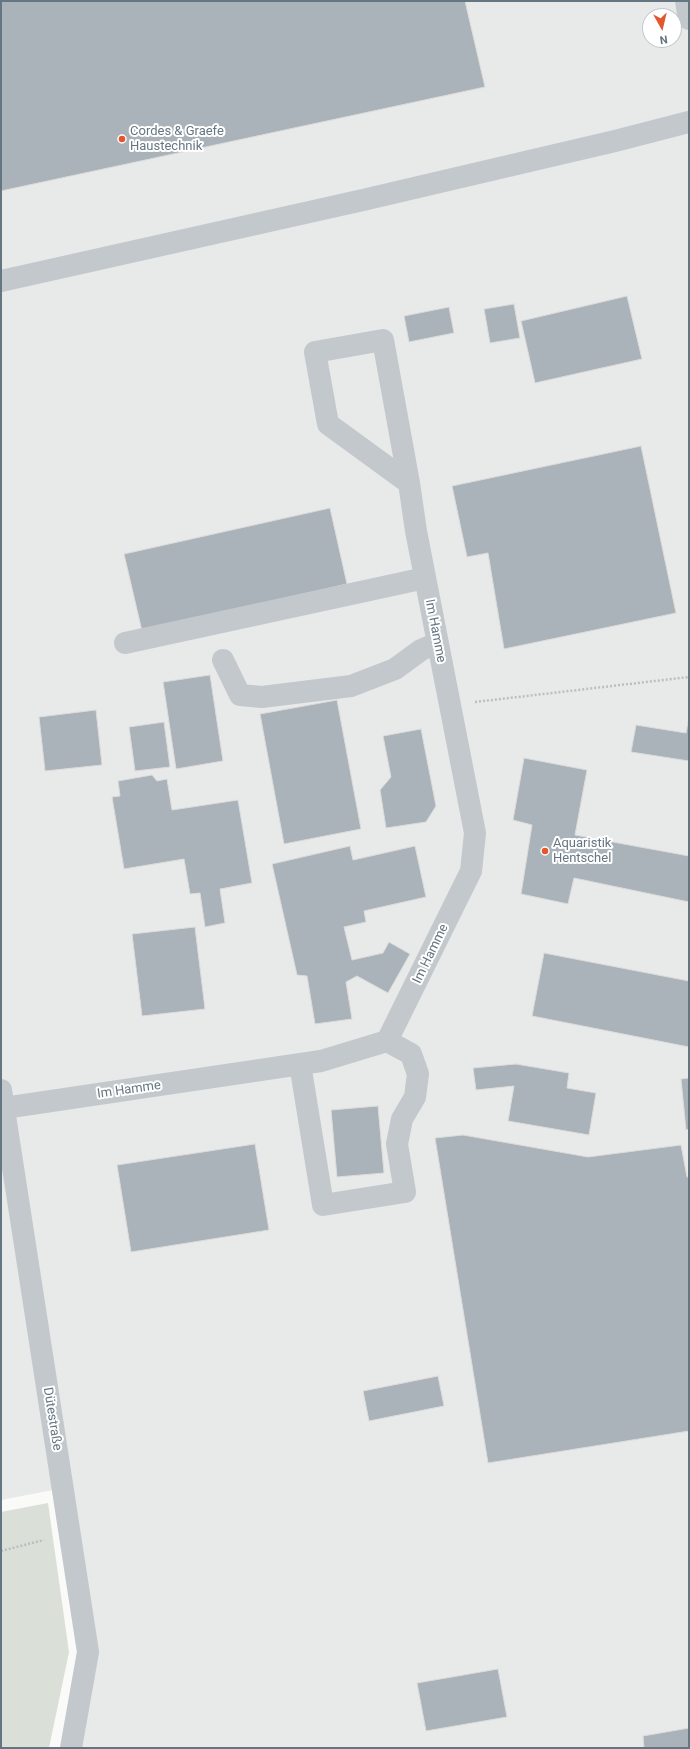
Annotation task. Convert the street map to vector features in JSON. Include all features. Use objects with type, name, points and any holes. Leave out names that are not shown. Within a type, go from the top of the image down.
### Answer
[{"type":"street","points":[[686,1],[689,19]]},
{"type":"street","points":[[1,281],[363,200],[615,141],[689,122]]},
{"type":"street","name":"Im Hamme","points":[[3,1099],[320,1061],[387,1041],[471,871],[475,833],[425,578],[409,483],[383,340],[315,352],[328,424],[409,483]]},
{"type":"street","points":[[125,643],[425,578]]},
{"type":"street","points":[[223,660],[240,694],[262,697],[351,686],[395,669],[421,650],[438,644]]},
{"type":"street","points":[[300,1064],[323,1205],[405,1192],[397,1144],[402,1119],[415,1096],[418,1074],[411,1054],[387,1041]]},
{"type":"street","name":"Dütestraße","points":[[3,1099],[88,1652],[70,1748]]},
{"type":"path","points":[[449,705],[689,677]]},
{"type":"path","points":[[1,1551],[70,1533]]},
{"type":"shaded area","points":[[1,1],[689,1],[689,1748],[61,1748],[81,1651],[58,1489],[1,1500]]},
{"type":"shaded area","points":[[48,1503],[69,1652],[49,1748],[1,1748],[1,1512]]},
{"type":"building","name":"Cordes & Graefe Haustechnik","points":[[1,1],[465,1],[485,87],[1,191]]},
{"type":"building","points":[[627,296],[642,359],[535,383],[521,321]]},
{"type":"building","points":[[514,304],[520,338],[490,343],[484,309]]},
{"type":"building","points":[[449,307],[454,333],[409,342],[404,316]]},
{"type":"building","points":[[641,446],[676,613],[504,649],[488,553],[467,557],[452,486]]},
{"type":"building","points":[[330,508],[347,584],[142,631],[124,554]]},
{"type":"building","points":[[210,675],[223,761],[176,769],[163,682]]},
{"type":"building","points":[[337,700],[361,829],[284,844],[260,714]]},
{"type":"building","points":[[96,710],[102,765],[45,771],[39,717]]},
{"type":"building","points":[[689,717],[689,761],[631,752],[636,725],[686,733]]},
{"type":"building","points":[[164,722],[170,767],[135,771],[129,727]]},
{"type":"building","points":[[421,729],[436,806],[426,822],[386,828],[380,790],[391,777],[383,736]]},
{"type":"building","points":[[524,758],[587,770],[575,835],[689,856],[689,902],[574,878],[568,904],[521,894],[532,825],[513,820]]},
{"type":"building","points":[[152,775],[157,781],[167,779],[172,810],[238,800],[252,883],[220,889],[225,923],[205,927],[200,893],[190,894],[184,859],[124,869],[112,797],[120,796],[118,781]]},
{"type":"building","points":[[350,846],[353,860],[415,846],[426,897],[364,911],[366,922],[344,927],[352,960],[383,953],[389,942],[410,954],[388,993],[357,976],[346,982],[352,1019],[315,1024],[307,976],[297,975],[272,864]]},
{"type":"building","points":[[195,927],[205,1009],[142,1016],[132,934]]},
{"type":"building","points":[[544,953],[689,981],[689,1047],[532,1016]]},
{"type":"building","points":[[516,1064],[569,1073],[567,1088],[596,1093],[589,1135],[508,1121],[514,1086],[476,1090],[473,1068]]},
{"type":"building","points":[[689,1078],[689,1129],[686,1130],[681,1079]]},
{"type":"building","points":[[378,1106],[384,1173],[337,1177],[331,1110]]},
{"type":"building","points":[[463,1135],[588,1157],[681,1145],[687,1177],[689,1177],[689,1431],[488,1463],[435,1138]]},
{"type":"building","points":[[255,1144],[269,1230],[131,1252],[117,1165]]},
{"type":"building","points":[[438,1376],[444,1406],[369,1421],[363,1391]]},
{"type":"building","points":[[498,1669],[507,1717],[426,1731],[417,1683]]},
{"type":"building","points":[[689,1728],[689,1748],[644,1748],[643,1736]]},
{"type":"place","name":"Cordes & Graefe Haustechnik","points":[[122,139]]},
{"type":"place","name":"Aquaristik Hentschel","points":[[545,851]]}]
